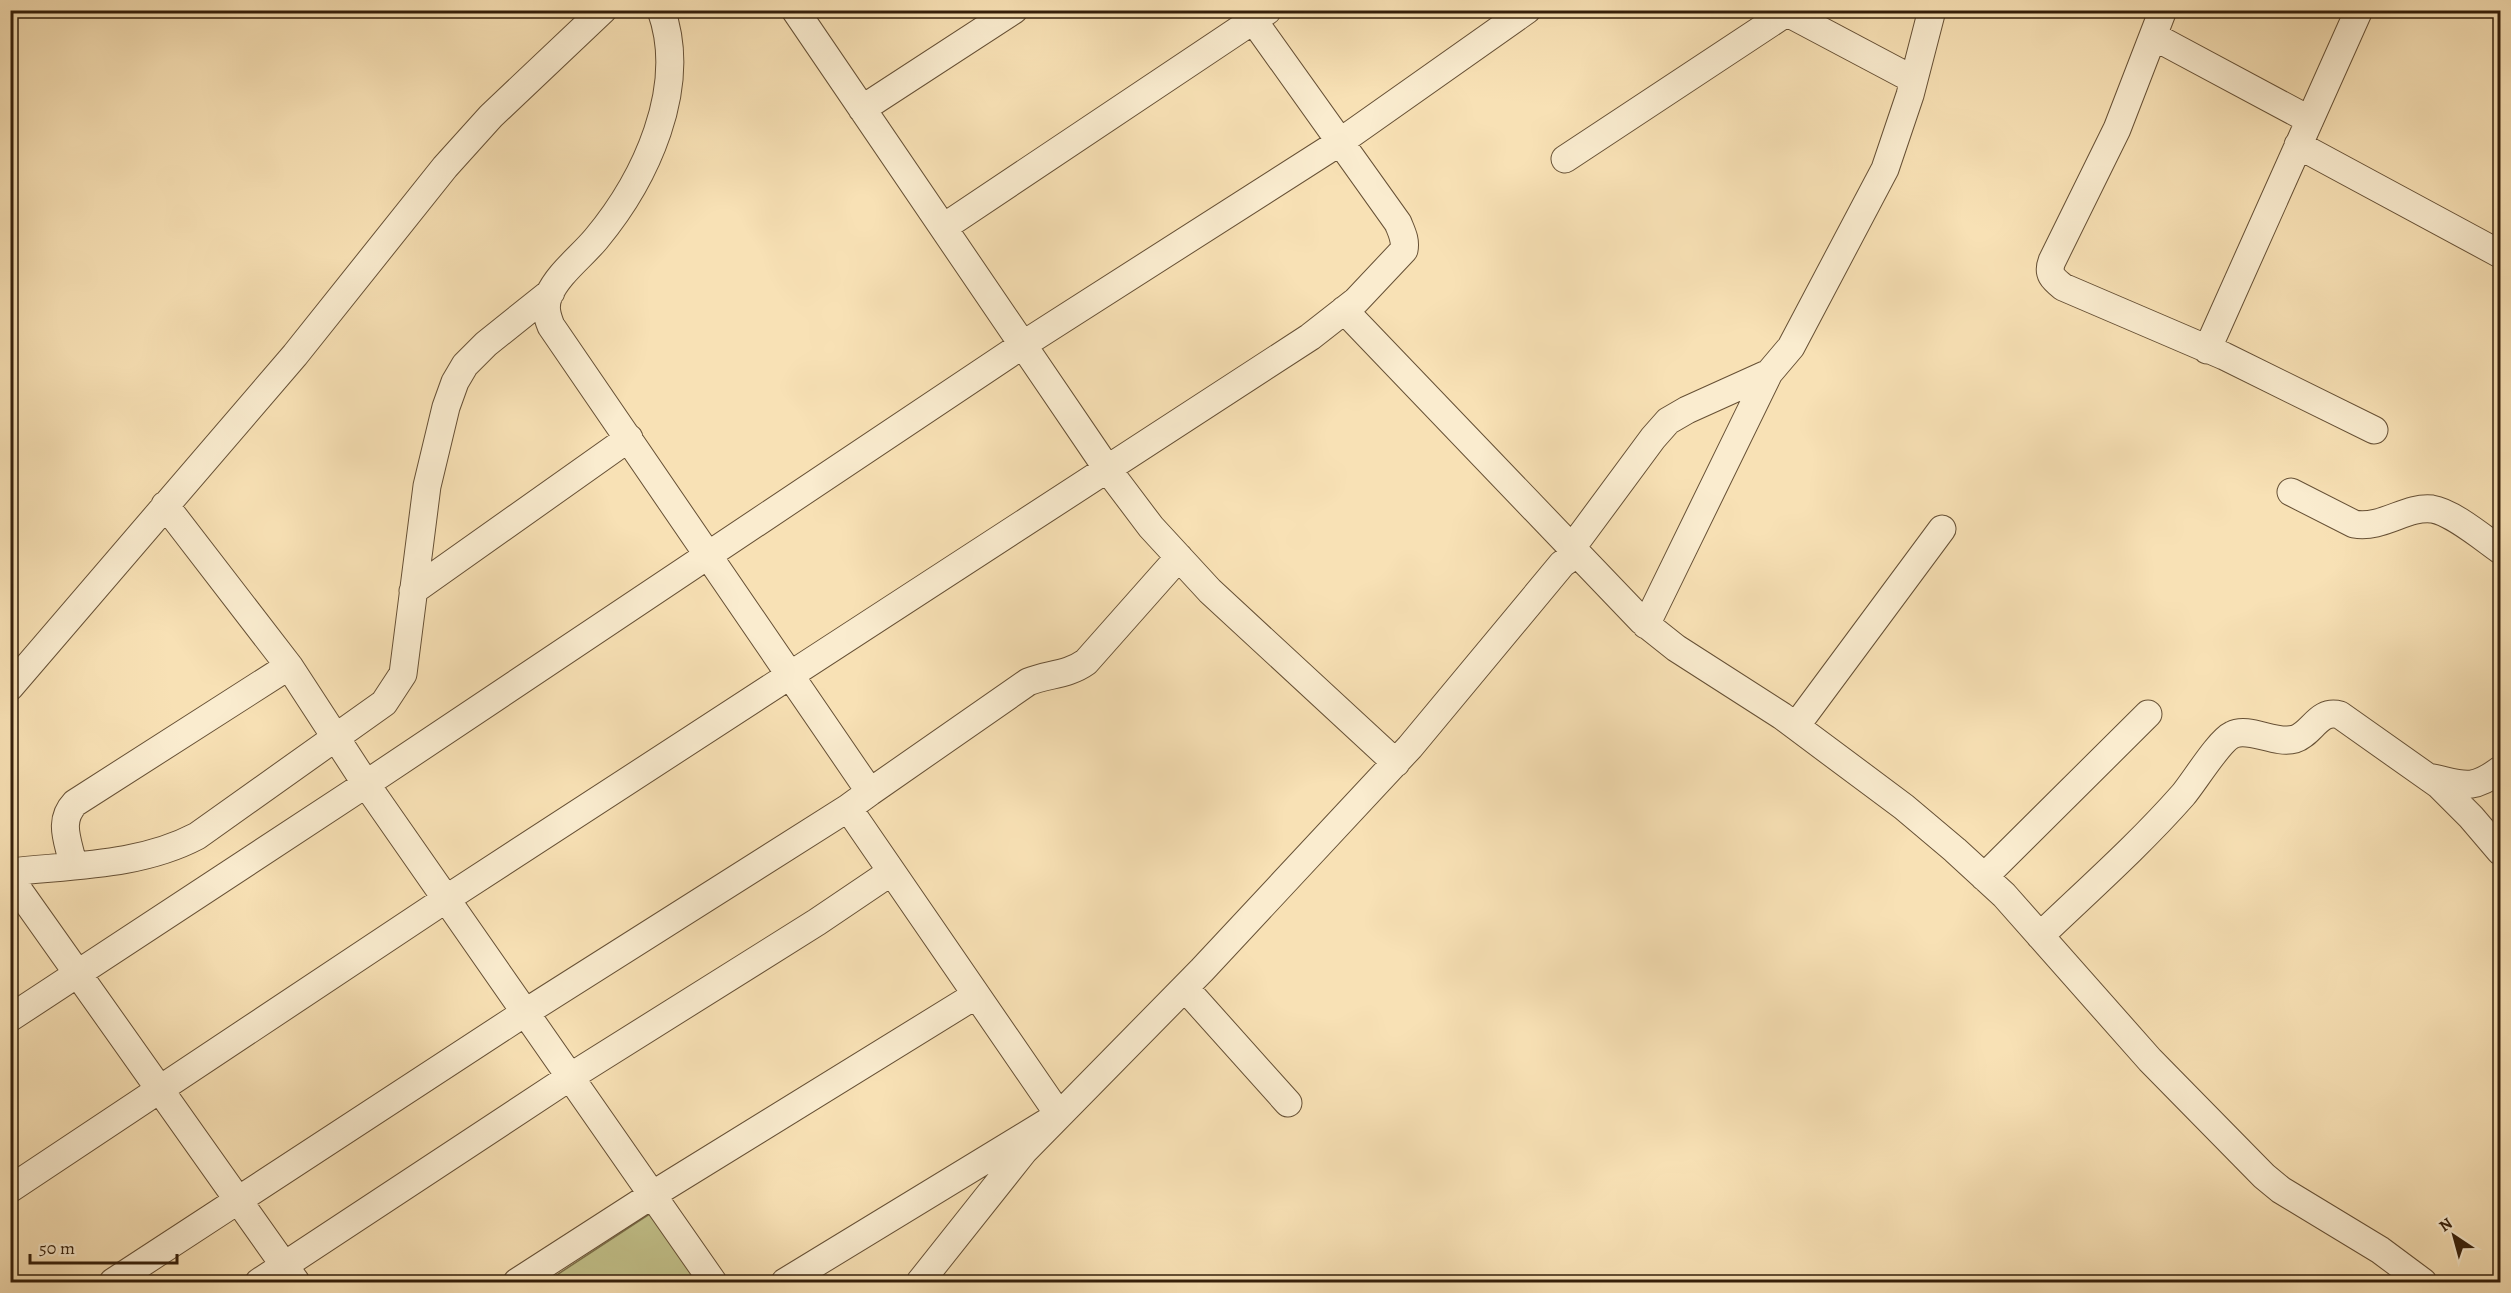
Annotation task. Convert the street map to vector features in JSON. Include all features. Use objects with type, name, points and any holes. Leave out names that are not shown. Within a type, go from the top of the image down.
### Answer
[{"type":"street","points":[[10,687],[295,355],[446,167],[491,116],[603,10]]},
{"type":"street","points":[[10,872],[146,857],[173,849],[197,836],[336,739],[384,703],[395,690],[403,674],[427,486],[446,407],[455,382],[465,365],[486,344],[551,292],[597,237],[643,169],[663,114],[671,64],[661,10]]},
{"type":"street","points":[[795,10],[1108,470],[1151,527],[1210,591],[1396,763]]},
{"type":"street","points":[[862,109],[1014,10]]},
{"type":"street","points":[[10,1018],[366,784],[1024,344],[1340,141],[1527,10]]},
{"type":"street","points":[[1646,625],[1769,373],[1791,347],[1884,168],[1914,80],[1932,10]]},
{"type":"street","points":[[2163,10],[2155,37],[2117,129],[2052,261],[2050,274],[2063,287],[2224,356],[2374,430]]},
{"type":"street","points":[[2207,350],[2359,10]]},
{"type":"street","points":[[1565,159],[1784,12],[1914,80]]},
{"type":"street","points":[[10,1189],[446,899],[1310,337],[1344,310],[1392,266],[1404,250],[1406,242],[1398,223],[1340,141],[1256,14],[944,227]]},
{"type":"street","points":[[2155,37],[2310,120]]},
{"type":"street","points":[[2298,145],[2500,254]]},
{"type":"street","points":[[551,292],[546,312],[550,326],[870,792]]},
{"type":"street","points":[[1344,310],[1646,625],[1676,648],[1796,726],[1904,807],[1984,877],[2040,936],[2150,1060],[2264,1176],[2281,1190],[2380,1250],[2423,1282]]},
{"type":"street","points":[[920,1282],[1024,1151],[1185,988],[1396,763],[1573,551],[1653,438],[1668,421],[1769,373]]},
{"type":"street","points":[[413,591],[629,438]]},
{"type":"street","points":[[2291,492],[2354,524],[2364,526],[2424,509],[2434,510],[2451,518],[2500,550]]},
{"type":"street","points":[[165,505],[289,666],[366,784],[713,1282]]},
{"type":"street","points":[[1796,726],[1942,529]]},
{"type":"street","points":[[113,1282],[526,1012],[848,808],[1028,682],[1049,675],[1070,672],[1086,662],[1179,557]]},
{"type":"street","points":[[73,865],[64,820],[75,803],[289,666]]},
{"type":"street","points":[[2040,936],[2153,828],[2229,736],[2242,733],[2291,740],[2303,735],[2323,716],[2335,713],[2427,777],[2471,817],[2500,851]]},
{"type":"street","points":[[1984,877],[2148,714]]},
{"type":"street","points":[[2427,777],[2479,785],[2500,770]]},
{"type":"street","points":[[848,808],[1059,1115]]},
{"type":"street","points":[[259,1282],[290,1274],[570,1077],[807,928],[891,872]]},
{"type":"street","points":[[10,878],[290,1274]]},
{"type":"street","points":[[1185,988],[1288,1102]]},
{"type":"street","points":[[517,1282],[652,1195],[976,995]]},
{"type":"street","points":[[785,1282],[1059,1115]]},
{"type":"shaded area","points":[[651,1213],[700,1282],[546,1282]]}]
